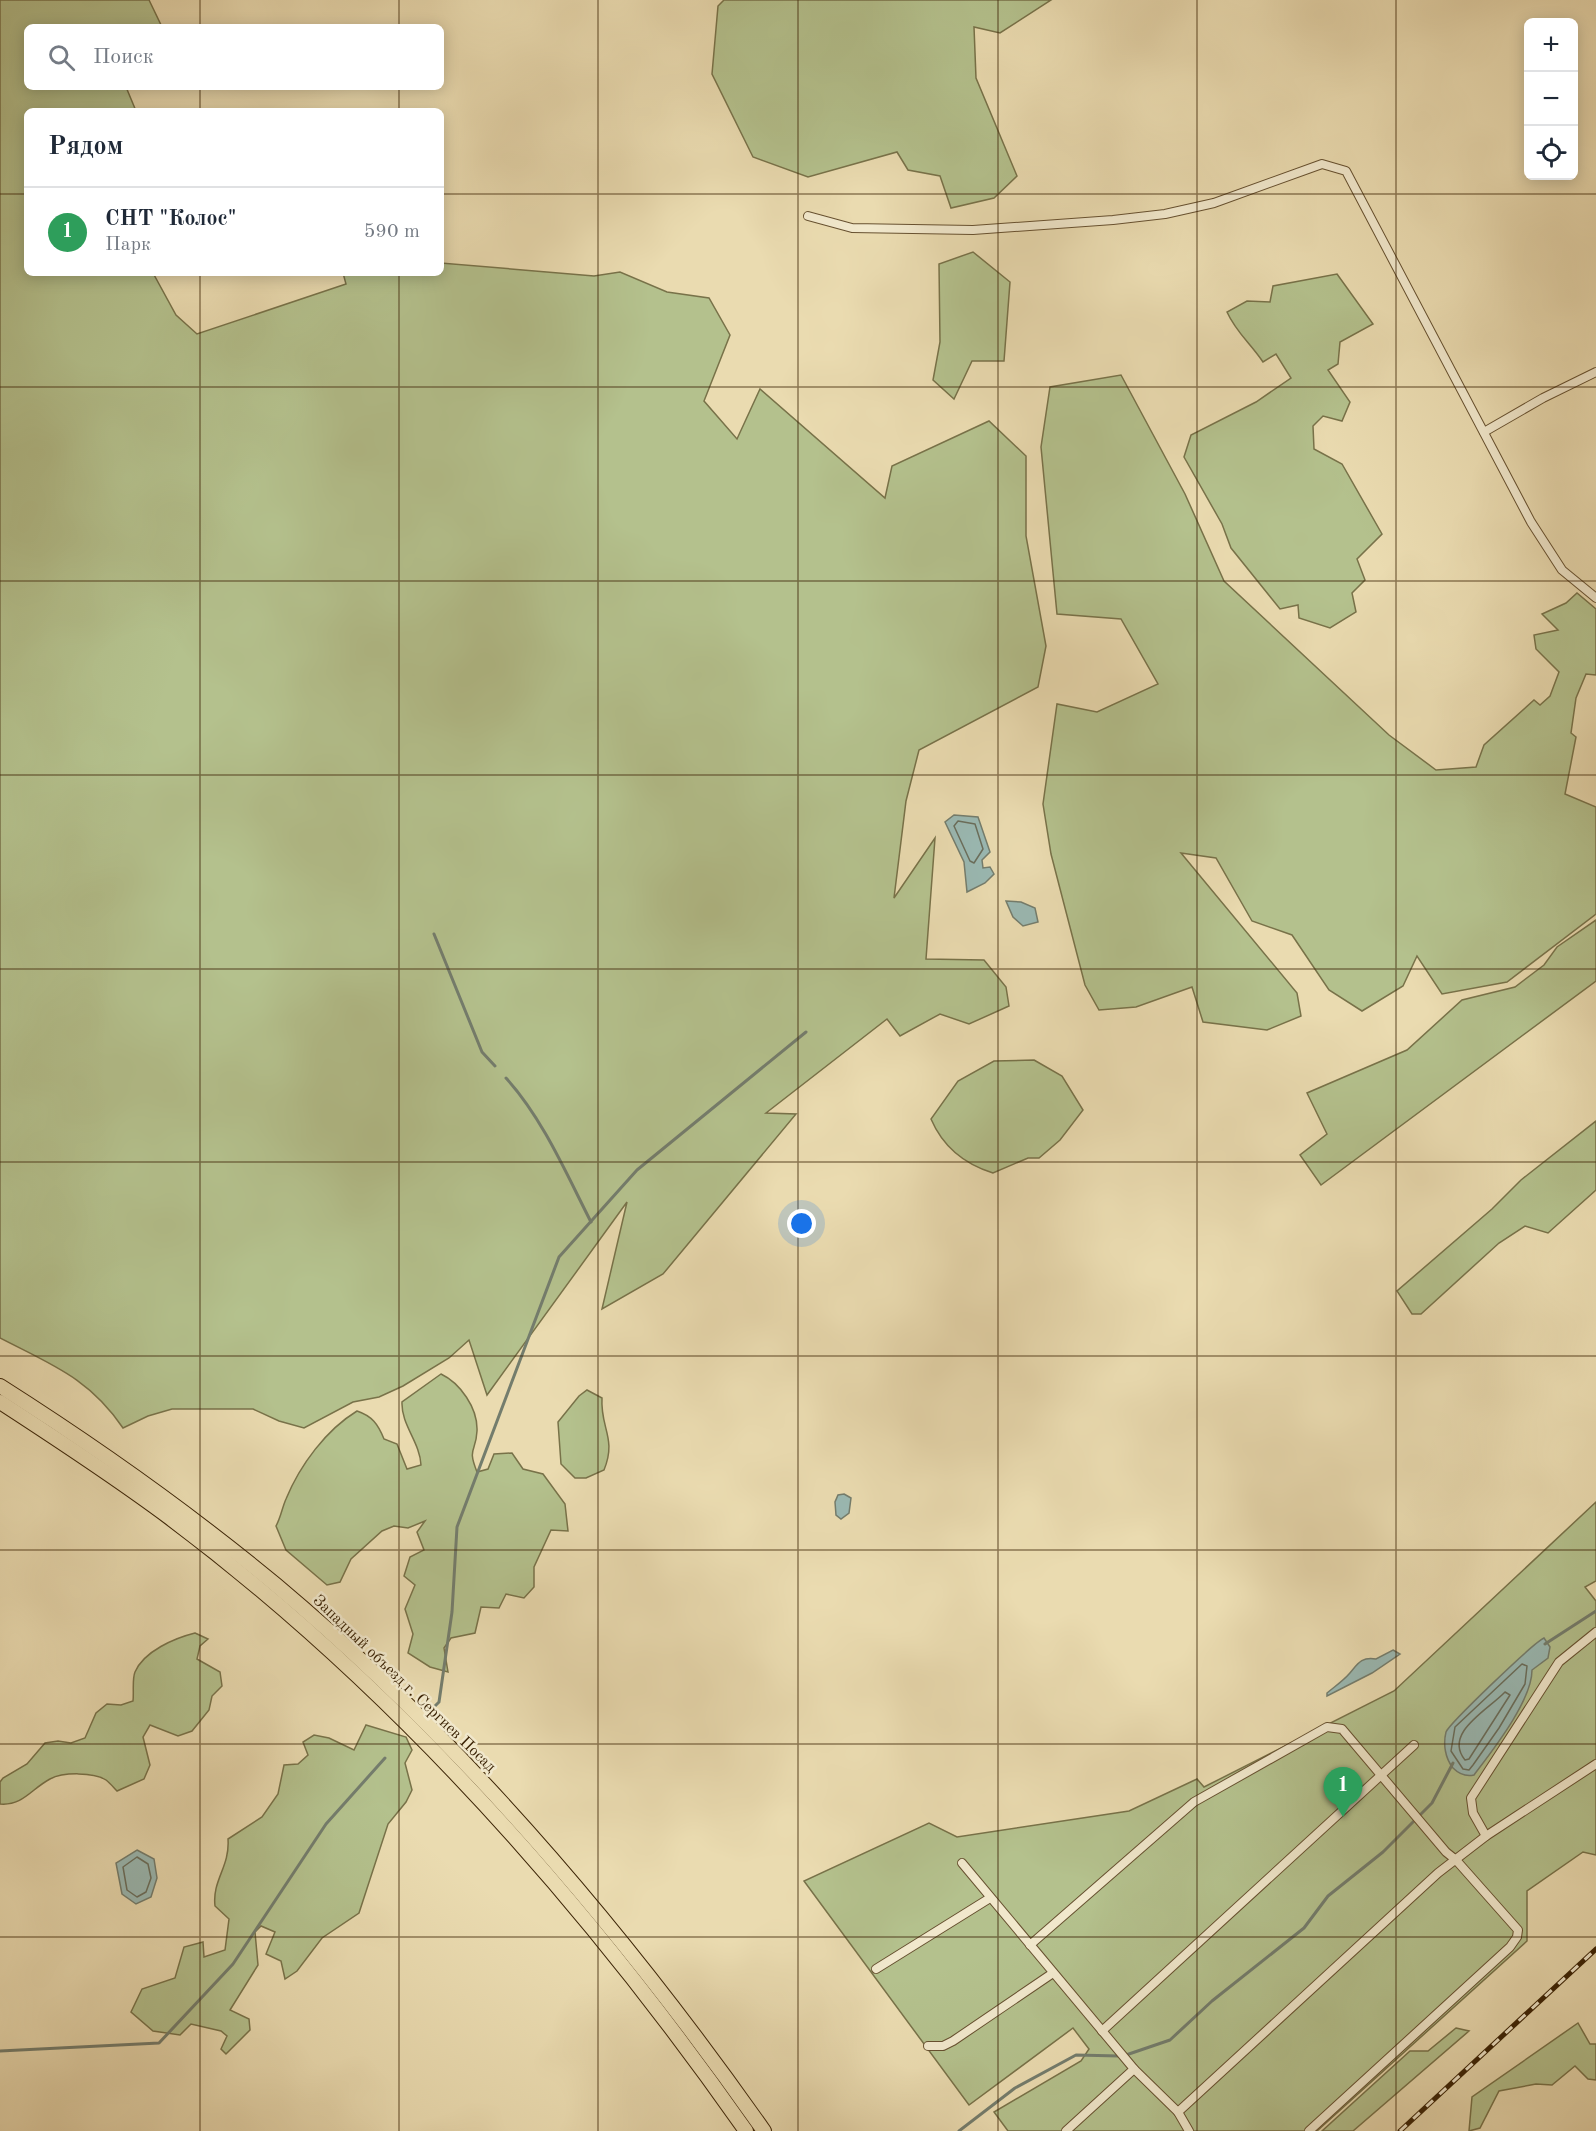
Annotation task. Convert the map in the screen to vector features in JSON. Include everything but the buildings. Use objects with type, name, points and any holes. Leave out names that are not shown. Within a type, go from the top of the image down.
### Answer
[{"type":"main road","name":"Западный объезд г. Сергиев Посад","points":[[0,1386],[84,1439],[179,1507],[277,1586],[417,1715],[478,1777],[609,1925],[667,1997],[764,2131]]},
{"type":"main road","name":"Западный объезд г. Сергиев Посад","points":[[0,1402],[170,1519],[266,1596],[411,1729],[490,1811],[599,1935],[746,2131]]},
{"type":"street","points":[[808,216],[852,228],[973,230],[1113,220],[1165,214],[1214,203],[1322,164],[1346,171],[1550,555],[1566,573],[1596,598]]},
{"type":"street","points":[[1484,432],[1543,398],[1596,372]]},
{"type":"street","points":[[1486,1836],[1473,1813],[1471,1798],[1559,1662],[1596,1632]]},
{"type":"street","points":[[1030,1945],[1194,1802],[1327,1727],[1342,1729],[1446,1852],[1514,1922],[1518,1930],[1517,1937],[1466,1989],[1309,2131]]},
{"type":"street","points":[[1102,2031],[1414,1745]]},
{"type":"street","points":[[1178,2112],[1438,1873],[1486,1836],[1596,1764]]},
{"type":"street","points":[[962,1863],[1134,2069],[1178,2112],[1186,2129]]},
{"type":"street","points":[[876,1969],[990,1898]]},
{"type":"street","points":[[928,2046],[943,2046],[953,2041],[1053,1973]]},
{"type":"street","points":[[1066,2131],[1134,2069]]},
{"type":"green space","points":[[0,0],[149,0],[161,24],[24,24],[24,90],[127,90],[135,108],[24,108],[24,276],[155,276],[176,315],[197,334],[346,284],[344,276],[444,276],[444,263],[594,276],[620,272],[667,292],[709,298],[730,335],[704,401],[737,439],[760,389],[885,498],[892,466],[989,421],[1026,456],[1026,536],[1046,646],[1038,687],[919,750],[906,801],[894,898],[935,838],[926,959],[984,960],[1006,987],[1009,1006],[969,1024],[940,1014],[900,1036],[887,1019],[766,1113],[796,1114],[663,1274],[602,1309],[627,1202],[487,1395],[469,1340],[449,1358],[403,1386],[379,1397],[353,1402],[304,1428],[279,1421],[253,1409],[172,1409],[148,1416],[123,1428],[97,1397],[68,1374],[0,1338]]},
{"type":"green space","points":[[724,0],[1051,0],[1000,33],[974,27],[976,78],[1017,176],[994,198],[951,208],[940,176],[908,170],[897,152],[808,177],[753,157],[712,74],[718,6]]},
{"type":"green space","points":[[973,252],[1010,282],[1004,361],[972,361],[954,399],[933,380],[940,342],[939,264]]},
{"type":"green space","points":[[1337,274],[1373,324],[1340,342],[1338,364],[1328,370],[1350,402],[1342,421],[1323,416],[1313,426],[1314,449],[1342,464],[1382,534],[1357,559],[1365,580],[1352,593],[1356,612],[1330,628],[1299,618],[1298,605],[1280,609],[1231,548],[1222,524],[1184,457],[1191,435],[1256,402],[1291,378],[1276,354],[1263,362],[1239,332],[1227,312],[1247,301],[1270,302],[1273,286]]},
{"type":"green space","points":[[1121,375],[1185,494],[1224,581],[1389,735],[1436,770],[1476,767],[1484,745],[1534,700],[1540,705],[1550,696],[1559,672],[1536,649],[1534,635],[1558,630],[1542,614],[1566,603],[1577,593],[1596,609],[1596,675],[1586,674],[1576,698],[1571,733],[1576,737],[1565,794],[1596,807],[1596,914],[1507,982],[1442,994],[1417,956],[1403,986],[1362,1011],[1329,990],[1292,935],[1252,921],[1216,858],[1181,853],[1297,993],[1301,1016],[1267,1030],[1203,1022],[1192,987],[1136,1007],[1099,1010],[1085,985],[1051,854],[1043,804],[1057,704],[1097,712],[1158,684],[1121,619],[1057,614],[1041,447],[1050,387]]},
{"type":"green space","points":[[1596,920],[1596,981],[1321,1185],[1300,1155],[1327,1134],[1307,1093],[1407,1050],[1462,1000],[1515,987],[1544,965],[1557,947]]},
{"type":"green space","points":[[1034,1060],[1062,1076],[1083,1110],[1060,1140],[1039,1158],[1028,1158],[993,1173],[973,1165],[948,1146],[931,1119],[958,1081],[994,1061]]},
{"type":"green space","points":[[1596,1121],[1596,1190],[1548,1233],[1525,1226],[1499,1243],[1421,1314],[1412,1314],[1397,1291],[1492,1209],[1521,1180]]},
{"type":"green space","points":[[441,1374],[455,1383],[471,1405],[477,1422],[472,1454],[477,1472],[488,1469],[494,1454],[512,1453],[523,1469],[543,1474],[565,1504],[568,1531],[551,1530],[534,1567],[534,1587],[524,1598],[506,1594],[499,1608],[481,1607],[475,1633],[451,1638],[444,1648],[448,1672],[430,1667],[408,1653],[413,1634],[405,1609],[415,1585],[404,1576],[410,1557],[424,1550],[417,1532],[425,1521],[408,1528],[394,1526],[382,1531],[351,1559],[340,1582],[327,1585],[286,1550],[276,1526],[292,1486],[306,1461],[335,1428],[357,1411],[374,1421],[384,1439],[397,1444],[407,1469],[421,1465],[404,1418],[402,1402]]},
{"type":"green space","points":[[587,1390],[602,1398],[603,1417],[609,1441],[608,1459],[604,1470],[586,1478],[575,1478],[561,1464],[558,1422],[579,1396]]},
{"type":"green space","points":[[1596,1502],[1596,1581],[1585,1587],[1596,1601],[1596,1855],[1583,1852],[1527,1891],[1527,1941],[1317,2131],[1008,2131],[994,2112],[1081,2061],[1089,2049],[1073,2028],[969,2105],[804,1881],[929,1823],[957,1837],[1129,1811],[1197,1779],[1204,1787],[1394,1691]]},
{"type":"green space","points":[[195,1633],[208,1639],[200,1646],[197,1659],[220,1672],[222,1686],[212,1696],[209,1710],[192,1731],[178,1736],[150,1725],[143,1737],[150,1765],[144,1779],[117,1791],[101,1777],[86,1774],[63,1775],[43,1783],[21,1800],[0,1804],[0,1782],[3,1778],[27,1764],[45,1743],[58,1741],[71,1743],[85,1738],[96,1713],[107,1704],[121,1705],[133,1701],[134,1675],[145,1658],[161,1646]]},
{"type":"green space","points":[[366,1725],[406,1737],[412,1750],[405,1763],[412,1790],[406,1802],[388,1824],[359,1913],[322,1938],[297,1971],[285,1979],[281,1961],[266,1954],[275,1932],[261,1926],[255,1932],[258,1965],[230,2010],[249,2019],[250,2030],[226,2054],[221,2049],[227,2036],[221,2031],[191,2024],[180,2035],[153,2031],[131,2012],[142,1989],[175,1978],[184,1947],[203,1942],[204,1957],[225,1950],[229,1919],[215,1906],[215,1897],[226,1858],[228,1839],[262,1817],[278,1794],[284,1765],[298,1764],[308,1755],[303,1742],[314,1735],[329,1738],[354,1750]]},
{"type":"green space","points":[[1578,2023],[1590,2044],[1596,2044],[1596,2080],[1588,2079],[1575,2066],[1552,2085],[1536,2084],[1499,2091],[1480,2128],[1469,2131],[1472,2097]]},
{"type":"green space","points":[[1456,2028],[1469,2031],[1353,2131],[1322,2131],[1410,2051],[1428,2051]]},
{"type":"water","points":[[954,815],[978,817],[990,852],[982,860],[983,868],[990,867],[994,874],[985,883],[967,892],[964,862],[945,822]]},
{"type":"water","points":[[1006,901],[1021,902],[1035,908],[1038,922],[1023,926],[1013,917]]},
{"type":"water","points":[[844,1494],[851,1498],[849,1513],[841,1519],[836,1515],[835,1502],[838,1495]]},
{"type":"water","points":[[1544,1638],[1550,1647],[1548,1658],[1532,1670],[1525,1696],[1510,1725],[1474,1775],[1458,1772],[1450,1764],[1446,1755],[1446,1732],[1492,1684]]},
{"type":"water","points":[[1393,1650],[1400,1654],[1372,1673],[1327,1696],[1327,1693],[1360,1662],[1371,1658],[1376,1659]]},
{"type":"water","points":[[137,1850],[154,1859],[157,1878],[151,1897],[136,1904],[122,1894],[116,1863]]},
{"type":"waterway","points":[[434,934],[482,1052],[495,1066]]},
{"type":"waterway","points":[[433,1708],[439,1702],[452,1612],[457,1527],[559,1257],[637,1170],[806,1032]]},
{"type":"waterway","points":[[506,1078],[543,1129],[591,1222]]},
{"type":"waterway","points":[[1545,1644],[1596,1611]]},
{"type":"waterway","points":[[0,2051],[159,2043],[233,1964],[326,1824],[385,1758]]},
{"type":"waterway","points":[[1126,2055],[1170,2040],[1212,2001],[1304,1928],[1328,1896],[1383,1852],[1432,1803],[1453,1763]]},
{"type":"waterway","points":[[959,2131],[1015,2088],[1076,2055],[1119,2056]]},
{"type":"railway","points":[[1400,2131],[1596,1949]]},
{"type":"place","name":"СНТ \"Колос\"","points":[[1343,1817]]}]
